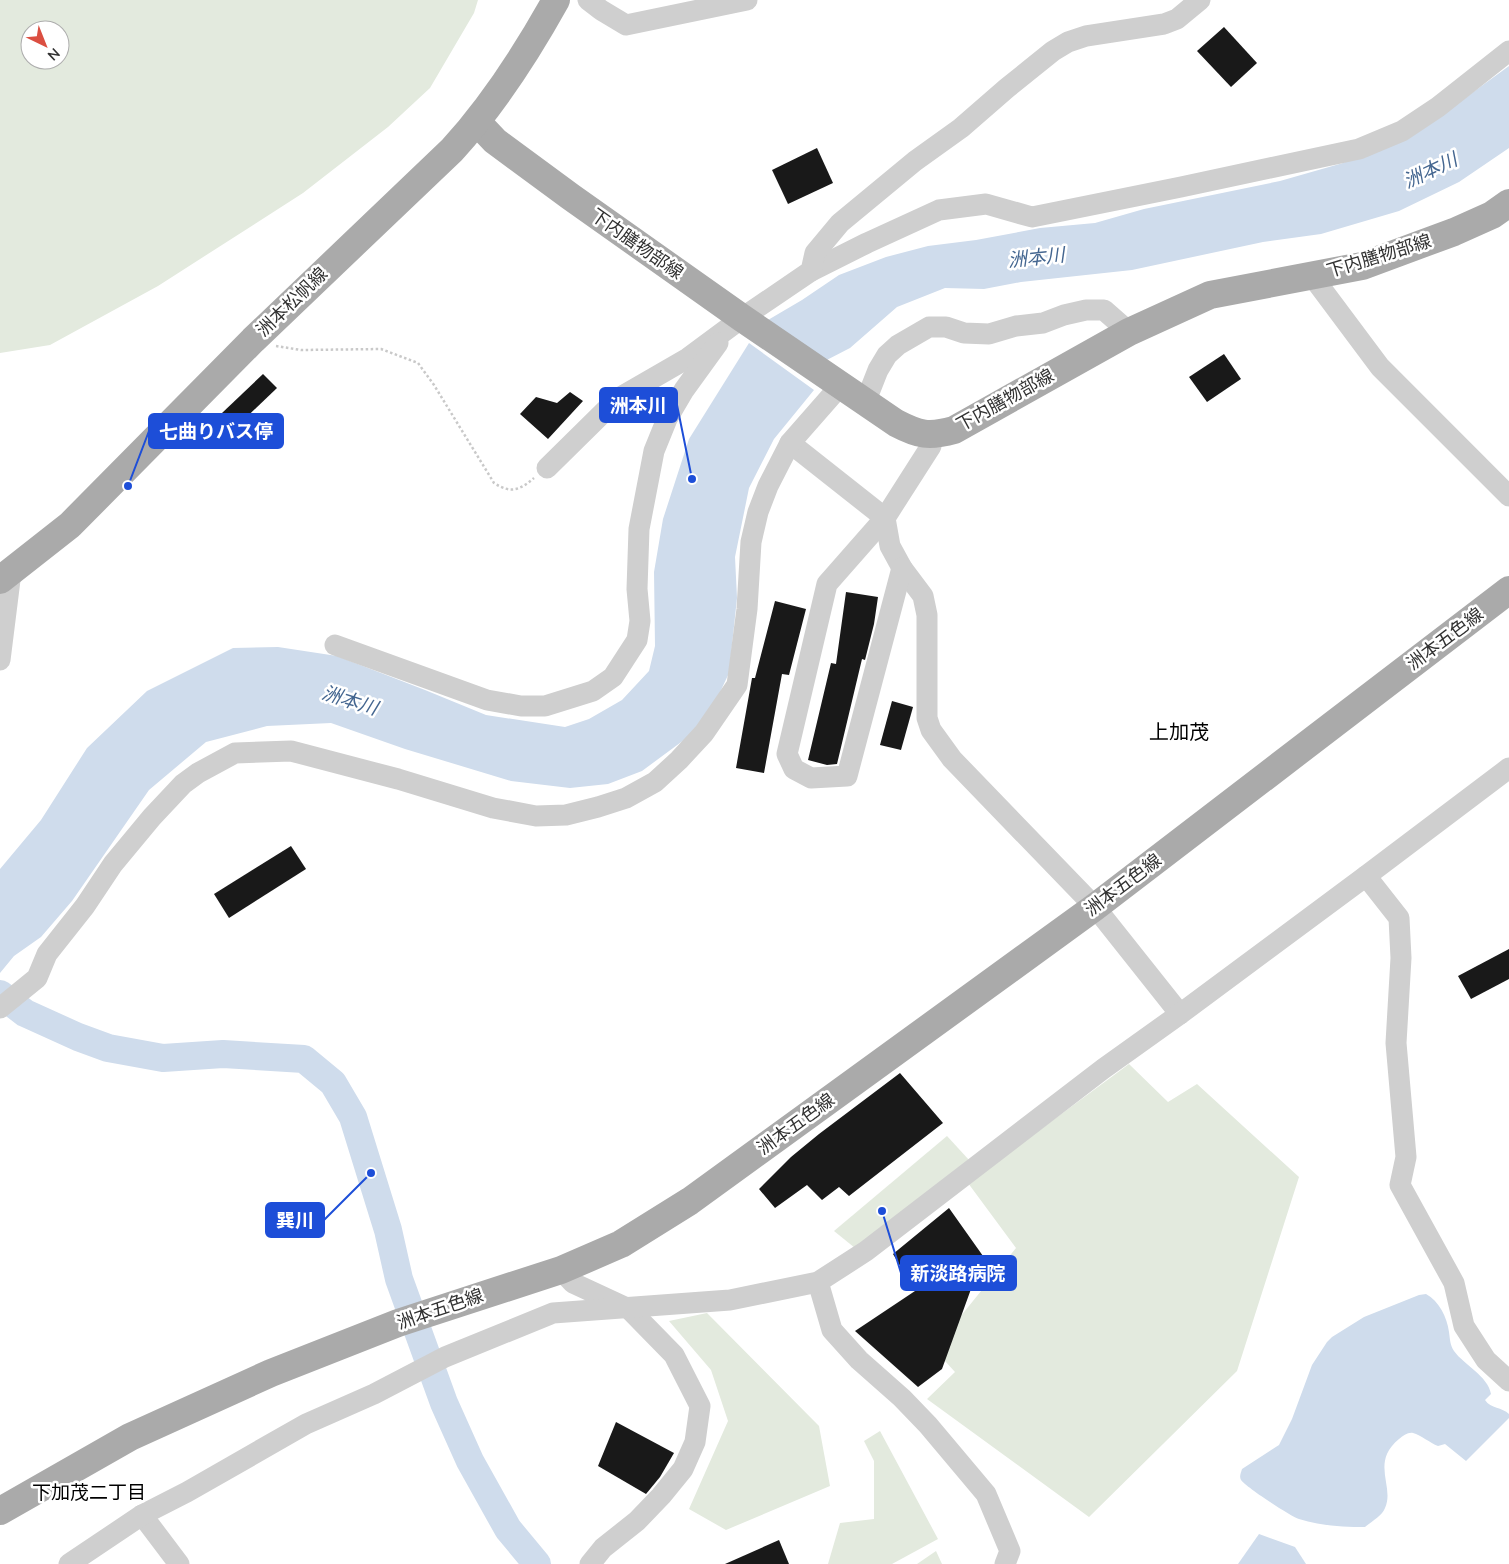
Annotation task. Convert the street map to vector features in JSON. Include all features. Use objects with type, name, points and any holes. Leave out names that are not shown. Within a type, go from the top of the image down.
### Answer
[{"type":"main road","name":"洲本松帆線","points":[[6,576],[70,524],[253,340],[424,177],[477,122],[520,62],[556,0]]},
{"type":"main road","name":"下内膳物部線","points":[[477,122],[495,141],[742,325],[896,423],[911,431],[932,435],[954,430],[1129,332],[1210,295],[1362,266],[1415,248],[1462,229],[1492,215],[1509,203]]},
{"type":"main road","name":"洲本五色線","points":[[0,1511],[130,1437],[270,1373],[434,1310],[561,1270],[621,1244],[690,1201],[1095,907],[1509,590]]},
{"type":"street","points":[[588,0],[626,25],[747,0]]},
{"type":"street","points":[[811,271],[815,253],[840,222],[915,161],[961,128],[1053,51],[1068,42],[1086,36],[1164,24],[1177,19],[1200,0]]},
{"type":"street","points":[[547,468],[617,399],[742,325],[811,271],[939,210],[986,204],[1032,217],[1181,188],[1359,149],[1409,126],[1438,107],[1509,51]]},
{"type":"street","points":[[1312,276],[1380,367],[1509,496]]},
{"type":"street","points":[[864,403],[878,370],[887,355],[898,345],[929,327],[946,327],[964,333],[989,334],[1016,326],[1043,323],[1064,315],[1086,310],[1104,310],[1129,332]]},
{"type":"street","points":[[335,645],[487,700],[521,706],[545,706],[593,691],[613,677],[637,640],[640,621],[637,589],[639,530],[654,451],[667,419],[684,390],[742,325]]},
{"type":"street","points":[[0,1008],[37,978],[47,954],[85,906],[113,864],[183,784],[198,773],[236,753],[292,751],[398,779],[494,808],[536,816],[566,815],[598,807],[626,798],[655,782],[704,733],[737,685],[747,609],[751,542],[758,512],[768,486],[790,444],[840,386]]},
{"type":"street","points":[[902,568],[847,776],[811,778],[794,768],[787,754],[827,584],[885,518],[931,446],[932,435]]},
{"type":"street","points":[[790,444],[885,518],[890,546],[902,568],[923,596],[927,614],[927,718],[931,730],[952,759],[1095,907],[1180,1014]]},
{"type":"street","points":[[0,660],[6,576]]},
{"type":"street","points":[[69,1564],[142,1515],[187,1492],[306,1424],[374,1394],[444,1357],[553,1314],[730,1300],[818,1282],[866,1251],[1103,1069],[1180,1014],[1509,768]]},
{"type":"street","points":[[1366,876],[1399,918],[1401,958],[1396,1043],[1406,1157],[1400,1185],[1454,1283],[1464,1326],[1486,1360],[1509,1381]]},
{"type":"street","points":[[561,1270],[573,1282],[629,1308],[674,1355],[700,1406],[695,1442],[683,1469],[637,1521],[603,1548],[590,1564]]},
{"type":"street","points":[[818,1282],[832,1330],[859,1360],[902,1398],[928,1425],[986,1494],[1010,1551],[1005,1564]]},
{"type":"street","points":[[142,1515],[179,1564]]},
{"type":"path","points":[[253,340],[301,350],[381,349],[418,363],[434,385],[494,483],[510,490],[523,488],[547,468]]},
{"type":"shaded area","points":[[0,0],[478,0],[474,13],[430,88],[388,127],[303,193],[158,286],[50,345],[0,353]]},
{"type":"shaded area","points":[[1129,1064],[1168,1102],[1197,1084],[1299,1177],[1237,1371],[1089,1517],[927,1399],[955,1372],[934,1349],[1016,1248],[968,1183]]},
{"type":"shaded area","points":[[947,1136],[969,1160],[855,1248],[834,1231]]},
{"type":"shaded area","points":[[707,1313],[819,1426],[830,1486],[726,1530],[689,1509],[728,1421],[711,1370],[669,1321]]},
{"type":"shaded area","points":[[880,1431],[938,1539],[892,1564],[828,1564],[840,1523],[874,1519],[874,1461],[864,1441]]},
{"type":"shaded area","points":[[936,1551],[942,1564],[917,1564]]},
{"type":"water","points":[[1509,66],[1509,148],[1459,182],[1399,211],[1321,234],[1263,242],[1132,270],[1021,282],[984,289],[945,288],[897,307],[850,348],[819,364],[761,324],[839,275],[886,257],[928,246],[976,240],[1040,228],[1095,223],[1144,209],[1280,181],[1343,163],[1421,130]]},
{"type":"water","points":[[749,343],[814,390],[774,439],[749,488],[735,557],[737,598],[729,673],[715,703],[688,737],[642,771],[608,784],[570,788],[511,781],[405,749],[331,723],[267,726],[206,742],[149,790],[72,901],[41,937],[14,956],[0,973],[0,869],[41,820],[87,748],[147,691],[233,648],[278,647],[337,656],[486,715],[565,727],[589,719],[622,700],[649,671],[655,646],[654,572],[663,519],[689,439]]},
{"type":"water","points":[[1426,1294],[1435,1301],[1444,1315],[1454,1351],[1481,1376],[1489,1388],[1491,1394],[1485,1400],[1487,1403],[1509,1414],[1509,1418],[1466,1461],[1445,1444],[1438,1446],[1413,1433],[1399,1439],[1390,1448],[1384,1466],[1387,1500],[1384,1511],[1365,1527],[1324,1525],[1299,1519],[1268,1501],[1245,1484],[1240,1477],[1242,1469],[1279,1445],[1292,1419],[1312,1365],[1327,1342],[1364,1317]]},
{"type":"water","points":[[1259,1534],[1295,1547],[1306,1564],[1238,1564]]},
{"type":"building","points":[[1224,27],[1257,63],[1231,87],[1197,51]]},
{"type":"building","points":[[817,148],[833,183],[788,204],[772,170]]},
{"type":"building","points":[[1224,354],[1241,379],[1207,402],[1189,377]]},
{"type":"building","points":[[263,374],[277,388],[236,427],[222,413]]},
{"type":"building","points":[[570,392],[583,401],[548,439],[520,414],[536,397],[557,403]]},
{"type":"building","points":[[846,592],[878,597],[874,624],[865,660],[862,659],[837,764],[827,765],[808,760],[831,663],[836,664]]},
{"type":"building","points":[[775,601],[806,609],[789,675],[782,674],[764,773],[736,768],[752,678],[755,678]]},
{"type":"building","points":[[892,701],[913,707],[901,750],[880,745]]},
{"type":"building","points":[[291,846],[306,869],[229,918],[214,894]]},
{"type":"building","points":[[1509,949],[1509,979],[1471,999],[1458,976]]},
{"type":"building","points":[[900,1073],[943,1123],[849,1196],[839,1187],[822,1200],[807,1185],[775,1208],[759,1189],[791,1157]]},
{"type":"building","points":[[949,1208],[983,1256],[942,1369],[918,1387],[855,1331],[915,1291],[893,1254]]},
{"type":"building","points":[[616,1422],[674,1453],[660,1477],[646,1494],[598,1466]]},
{"type":"building","points":[[779,1540],[789,1564],[725,1564]]},
{"type":"waterway","points":[[0,994],[25,1013],[78,1037],[108,1048],[163,1058],[223,1054],[304,1059],[333,1083],[353,1117],[388,1230],[399,1279],[444,1403],[470,1461],[508,1529],[537,1564]]},
{"type":"place","name":"洲本川","points":[[692,479]]},
{"type":"place","name":"七曲りバス停","points":[[128,486]]},
{"type":"place","name":"巽川","points":[[371,1173]]},
{"type":"place","name":"新淡路病院","points":[[882,1211]]},
{"type":"district","name":"上加茂","points":[[1179,732]]},
{"type":"district","name":"下加茂二丁目","points":[[89,1492]]}]
